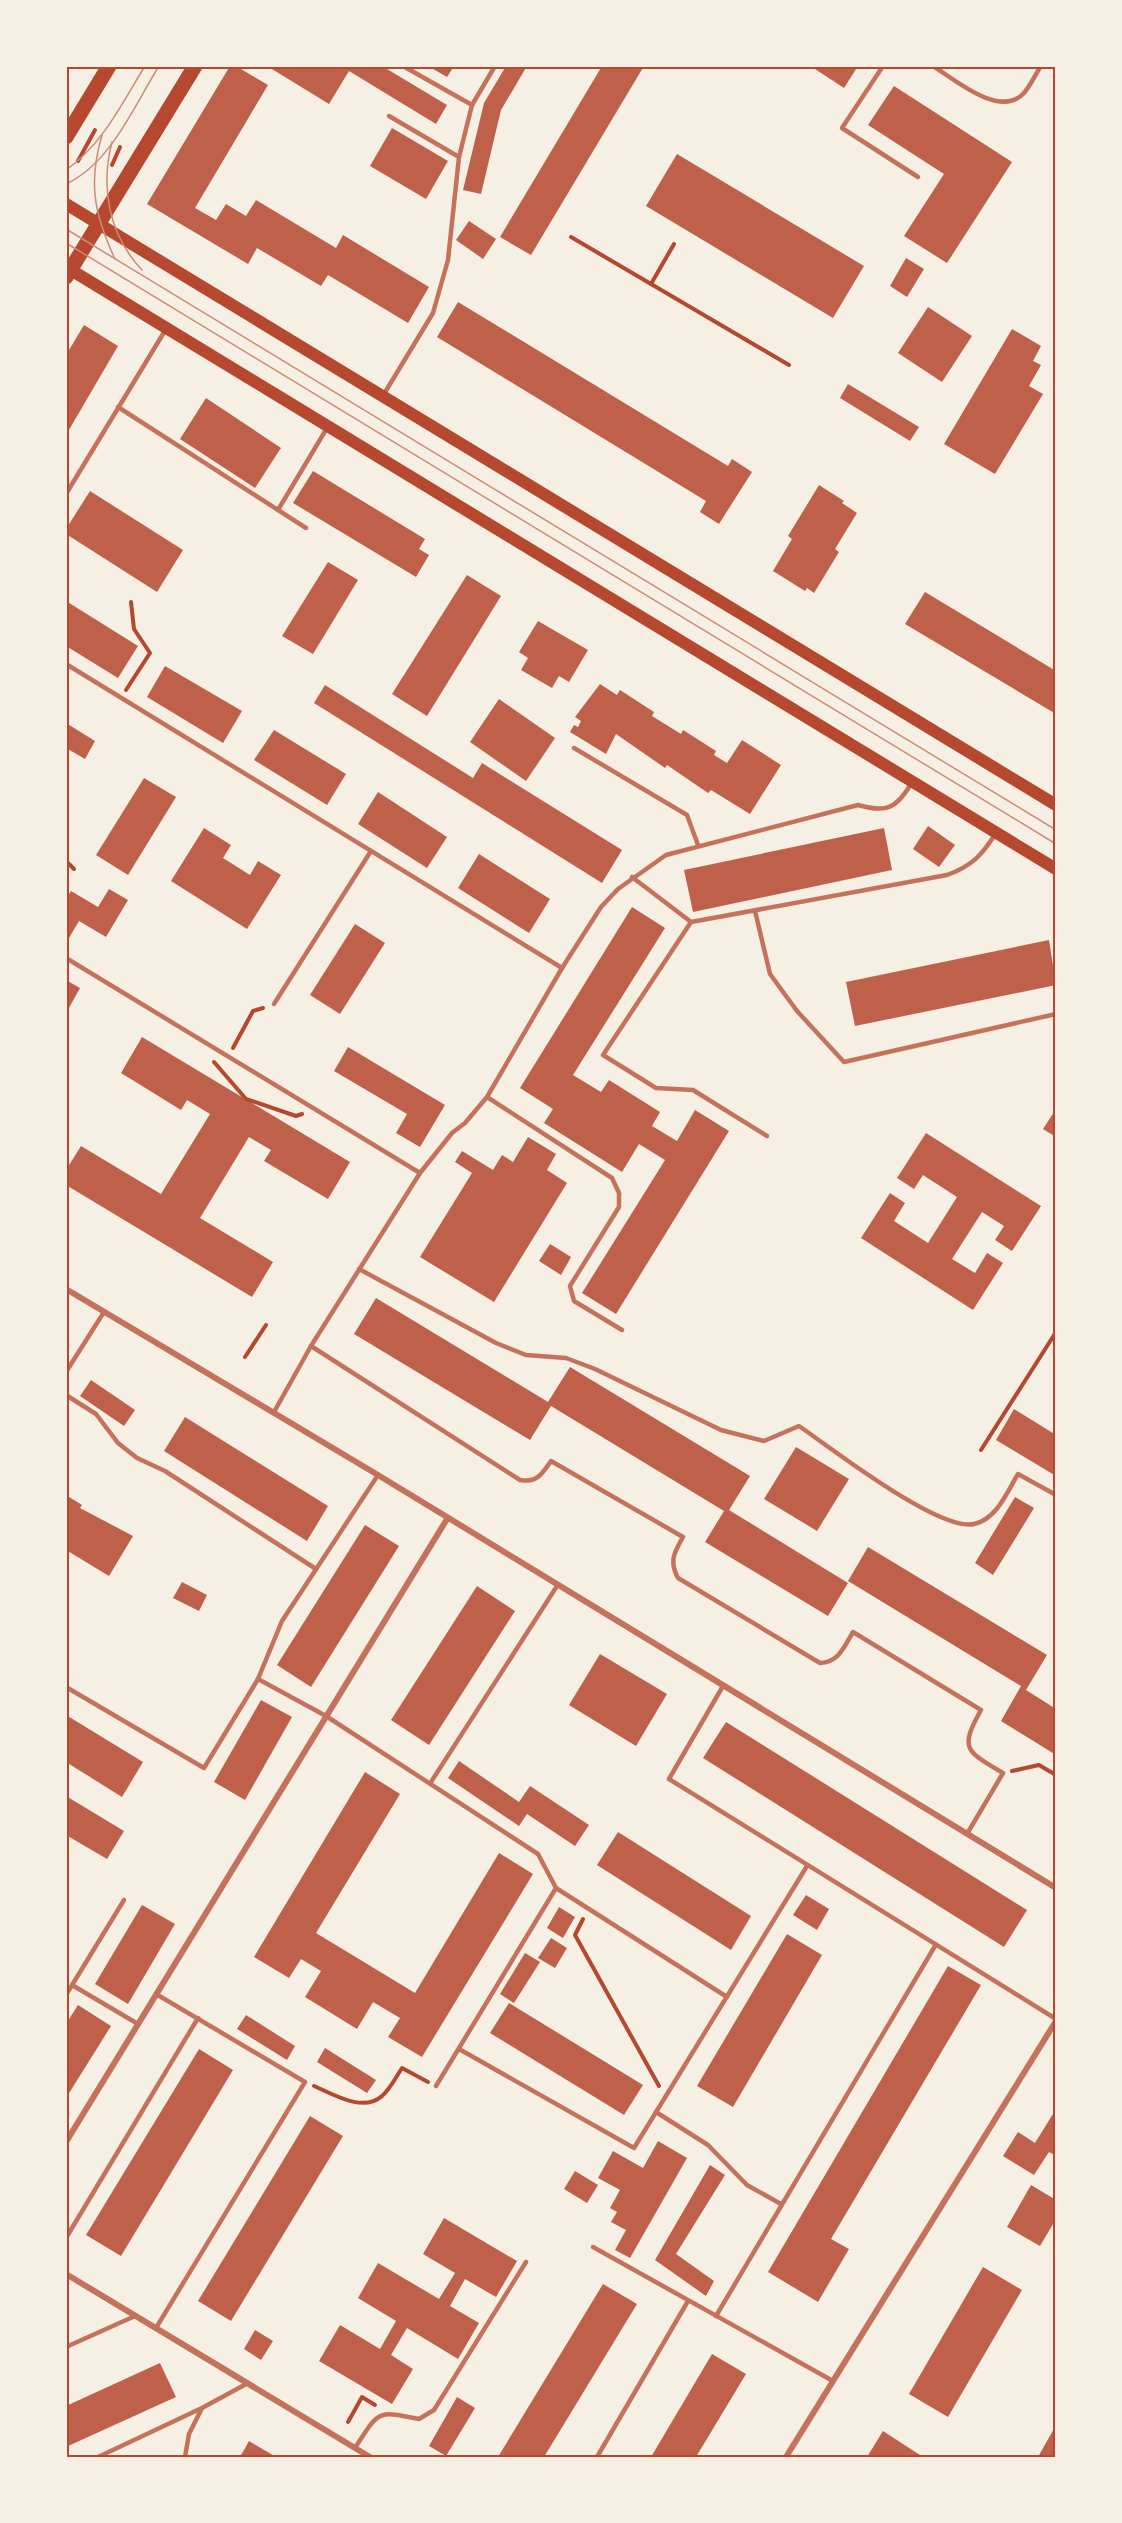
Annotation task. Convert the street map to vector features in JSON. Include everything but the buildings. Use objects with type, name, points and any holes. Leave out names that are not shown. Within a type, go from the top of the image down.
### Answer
[{"type":"main road","points":[[66,137],[109,66]]},
{"type":"main road","points":[[195,66],[68,272],[166,328],[1056,869]]},
{"type":"main road","points":[[66,204],[1056,805]]},
{"type":"street","points":[[66,1289],[274,1412],[1056,1888]]},
{"type":"street","points":[[66,2142],[447,1519]]},
{"type":"street","points":[[786,2457],[1056,2020]]},
{"type":"street","points":[[66,2274],[370,2457]]},
{"type":"lane","points":[[403,66],[472,105]]},
{"type":"lane","points":[[383,396],[433,313],[448,260],[459,157],[472,105],[495,66]]},
{"type":"lane","points":[[883,66],[842,128],[918,177]]},
{"type":"lane","points":[[933,66],[984,99],[1004,102],[1022,96],[1041,66]]},
{"type":"lane","points":[[389,116],[459,157]]},
{"type":"lane","points":[[66,494],[166,328]]},
{"type":"lane","points":[[118,408],[306,528]]},
{"type":"lane","points":[[278,510],[328,427]]},
{"type":"lane","points":[[66,664],[562,968]]},
{"type":"lane","points":[[574,748],[687,815],[698,845]]},
{"type":"lane","points":[[274,1412],[311,1346],[420,1173],[452,1133],[465,1123],[487,1097],[562,968],[601,907],[632,877],[666,855],[858,805],[871,809],[891,807],[900,802],[912,781]]},
{"type":"lane","points":[[767,1136],[693,1090],[657,1088],[603,1055],[691,922],[947,875],[968,867],[984,854],[996,832]]},
{"type":"lane","points":[[274,1004],[371,851]]},
{"type":"lane","points":[[632,877],[691,922]]},
{"type":"lane","points":[[755,911],[770,974],[797,1011],[844,1062],[1056,1014]]},
{"type":"lane","points":[[66,958],[420,1173]]},
{"type":"lane","points":[[487,1097],[612,1178],[620,1193],[619,1207],[570,1286],[574,1301],[622,1330]]},
{"type":"lane","points":[[359,1269],[496,1343],[526,1355],[566,1358],[721,1430],[764,1441],[799,1426],[900,1496],[952,1524],[974,1525],[992,1516],[1018,1473],[1056,1496]]},
{"type":"lane","points":[[66,1372],[104,1311]]},
{"type":"lane","points":[[311,1346],[520,1480],[529,1482],[539,1478],[551,1461],[683,1537],[672,1556],[672,1566],[678,1578],[820,1663],[830,1662],[839,1656],[854,1632],[981,1710],[967,1734],[969,1749],[975,1757],[1003,1773],[966,1834]]},
{"type":"lane","points":[[66,1395],[96,1414],[118,1443],[137,1458],[165,1471],[316,1569]]},
{"type":"lane","points":[[66,1687],[204,1768],[258,1679],[282,1621],[378,1475]]},
{"type":"lane","points":[[431,1782],[557,1586]]},
{"type":"lane","points":[[258,1679],[326,1716],[431,1782],[538,1854],[556,1888],[727,1996]]},
{"type":"lane","points":[[723,1686],[669,1779],[1056,2020]]},
{"type":"lane","points":[[459,2049],[634,2148],[807,1866]]},
{"type":"lane","points":[[436,2086],[556,1888]]},
{"type":"lane","points":[[66,1995],[124,1900]]},
{"type":"lane","points":[[716,2316],[935,1946]]},
{"type":"lane","points":[[72,1985],[138,2024]]},
{"type":"lane","points":[[156,1994],[305,2082],[156,2328]]},
{"type":"lane","points":[[66,2238],[198,2018]]},
{"type":"lane","points":[[656,2112],[708,2145],[747,2185],[781,2204]]},
{"type":"lane","points":[[593,2247],[833,2381]]},
{"type":"lane","points":[[355,2448],[375,2417],[387,2412],[419,2419],[434,2410],[526,2262]]},
{"type":"lane","points":[[597,2457],[687,2301]]},
{"type":"lane","points":[[66,2348],[135,2316]]},
{"type":"lane","points":[[98,2457],[202,2408],[248,2383]]},
{"type":"lane","points":[[185,2457],[189,2434],[202,2408]]},
{"type":"path","points":[[78,161],[95,130]]},
{"type":"path","points":[[571,237],[789,365]]},
{"type":"path","points":[[651,284],[675,244]]},
{"type":"path","points":[[121,698],[150,653],[134,629],[131,602]]},
{"type":"path","points":[[66,861],[74,869]]},
{"type":"path","points":[[228,1056],[253,1011],[274,1004]]},
{"type":"path","points":[[212,1046],[214,1065],[246,1099],[296,1116],[317,1111]]},
{"type":"path","points":[[245,1357],[266,1325]]},
{"type":"path","points":[[981,1450],[1056,1332]]},
{"type":"path","points":[[1003,1773],[1039,1765],[1056,1775]]},
{"type":"path","points":[[576,1909],[584,1918],[575,1935],[665,2097]]},
{"type":"path","points":[[305,2082],[347,2100],[366,2103],[381,2097],[402,2068],[436,2086]]},
{"type":"path","points":[[348,2422],[362,2397],[387,2412]]},
{"type":"tram line","points":[[66,170],[79,160],[101,135],[145,66]]},
{"type":"tram line","points":[[66,184],[82,175],[109,148],[159,66]]},
{"type":"tram line","points":[[102,135],[95,168],[95,198],[102,227],[115,259]]},
{"type":"tram line","points":[[112,142],[107,176],[110,210],[122,242],[142,270]]},
{"type":"tram line","points":[[66,229],[1056,830]]},
{"type":"tram line","points":[[66,243],[1056,844]]}]
